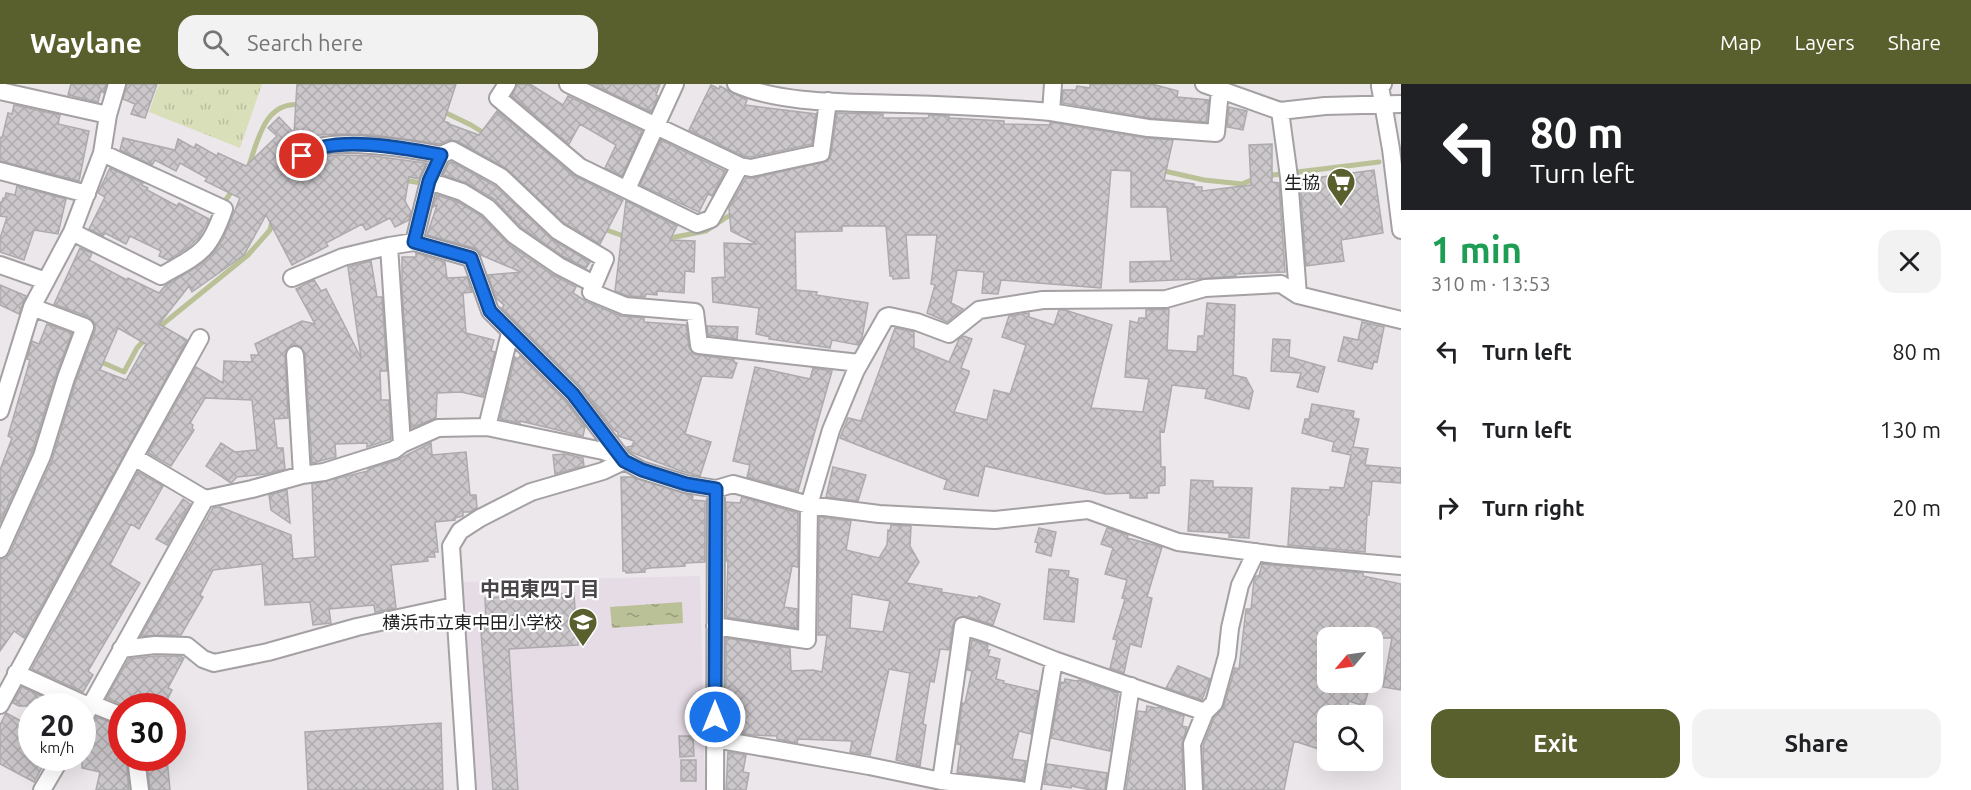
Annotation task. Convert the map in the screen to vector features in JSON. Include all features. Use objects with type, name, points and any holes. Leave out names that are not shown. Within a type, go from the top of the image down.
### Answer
[{"type":"street","points":[[0,411],[32,306],[72,232],[102,153],[108,115],[117,84]]},
{"type":"street","points":[[507,84],[498,98],[580,167],[697,224],[711,219],[740,166]]},
{"type":"street","points":[[568,84],[740,166],[751,168],[821,153],[828,101]]},
{"type":"street","points":[[627,189],[675,84]]},
{"type":"street","points":[[736,84],[755,92],[828,101],[968,106],[1051,112],[1148,128],[1216,133],[1212,87],[1280,111],[1325,106],[1401,104]]},
{"type":"street","points":[[1051,112],[1053,84]]},
{"type":"street","points":[[1383,84],[1380,86],[1401,230]]},
{"type":"street","points":[[0,91],[108,115]]},
{"type":"street","points":[[1280,111],[1288,171],[1298,295]]},
{"type":"street","points":[[292,164],[311,149],[345,144],[409,149],[441,155],[452,150],[501,177],[558,231],[605,259],[592,288]]},
{"type":"street","points":[[72,232],[161,276],[202,252],[216,233],[224,209],[102,153]]},
{"type":"street","points":[[414,242],[429,181],[441,155]]},
{"type":"street","points":[[0,171],[87,194]]},
{"type":"street","points":[[429,181],[471,197],[488,208],[514,235],[592,288],[625,306],[695,312],[699,345],[859,363]]},
{"type":"street","points":[[292,278],[343,257],[414,242],[471,258],[490,311],[573,394],[624,461]]},
{"type":"street","points":[[389,246],[402,444]]},
{"type":"street","points":[[0,265],[46,280]]},
{"type":"street","points":[[561,280],[592,288]]},
{"type":"street","points":[[715,626],[807,640],[809,505],[831,430],[859,363],[886,317],[917,322],[949,334],[979,310],[1043,300],[1166,299],[1205,288],[1281,284],[1298,295],[1401,320]]},
{"type":"street","points":[[0,549],[42,456],[66,378],[85,327],[32,306]]},
{"type":"street","points":[[487,428],[510,333]]},
{"type":"street","points":[[0,705],[200,338]]},
{"type":"street","points":[[295,355],[302,475]]},
{"type":"street","points":[[134,457],[205,499],[302,475],[324,472],[394,450],[438,428],[487,428],[603,451],[642,470],[686,484],[716,489],[733,484],[809,505],[879,514],[973,519],[1088,510],[1178,542],[1401,566]]},
{"type":"street","points":[[467,790],[451,546],[460,531],[531,492],[603,471],[624,461]]},
{"type":"street","points":[[714,790],[716,489]]},
{"type":"street","points":[[96,697],[205,499]]},
{"type":"street","points":[[1194,790],[1192,744],[1205,712],[1214,703],[1227,656],[1230,628],[1240,585],[1256,552]]},
{"type":"street","points":[[122,649],[155,645],[187,646],[203,659],[214,663],[268,652],[357,627],[454,606]]},
{"type":"street","points":[[941,781],[963,626],[1205,712]]},
{"type":"street","points":[[1032,790],[1054,660]]},
{"type":"street","points":[[16,673],[60,693]]},
{"type":"street","points":[[1114,790],[1131,686]]},
{"type":"street","points":[[715,739],[941,781],[1021,790]]},
{"type":"street","points":[[47,789],[55,771]]},
{"type":"street","points":[[138,771],[140,790]]},
{"type":"shaded area","name":"横浜市立東中田小学校","points":[[700,576],[705,790],[474,790],[460,582]]},
{"type":"green space","points":[[159,84],[262,84],[240,148],[149,112]]},
{"type":"water","points":[[682,602],[683,623],[612,628],[610,607]]},
{"type":"building","points":[[71,84],[106,84],[104,93],[101,91],[98,102],[68,95]]},
{"type":"building","points":[[127,84],[157,84],[145,118],[131,114],[135,104],[123,99]]},
{"type":"building","points":[[297,84],[456,84],[444,121],[479,135],[497,111],[573,175],[623,200],[600,244],[564,223],[506,168],[457,141],[448,140],[440,144],[375,135],[337,134],[318,135],[286,149],[289,153],[283,159],[282,166],[287,173],[292,174],[326,166],[323,157],[338,155],[374,156],[426,163],[419,179],[409,177],[405,201],[411,212],[409,220],[395,227],[390,218],[366,230],[362,224],[292,265],[266,215],[244,255],[192,292],[189,286],[159,324],[187,340],[24,638],[14,631],[0,651],[0,559],[6,558],[10,553],[52,460],[76,381],[95,330],[95,325],[89,317],[54,304],[80,248],[92,253],[89,260],[127,280],[128,278],[159,293],[165,286],[200,265],[215,251],[223,239],[240,198],[205,181],[207,178],[180,163],[176,171],[155,160],[152,165],[120,150],[123,138],[175,150],[178,139],[194,148],[196,144],[217,156],[218,153],[246,166],[277,136],[268,128],[279,117],[294,133]],"holes":[[[118,328],[146,344],[126,380],[100,370]]]},
{"type":"building","points":[[517,84],[530,84],[563,105],[568,96],[642,131],[622,176],[605,168],[616,145],[580,124],[569,144],[512,96]]},
{"type":"building","points":[[592,84],[660,84],[651,112]]},
{"type":"building","points":[[1090,84],[1152,84],[1178,91],[1177,97],[1209,100],[1206,122],[1149,118],[1062,103],[1063,90],[1076,90],[1077,86],[1090,88]]},
{"type":"building","points":[[711,85],[719,89],[720,86],[747,100],[745,105],[816,114],[812,144],[751,157],[743,156],[689,130]]},
{"type":"building","points":[[14,105],[60,115],[58,124],[89,131],[79,181],[0,161],[0,137],[2,138],[8,113],[12,114]]},
{"type":"building","points":[[1229,107],[1247,111],[1243,130],[1227,127]]},
{"type":"building","points":[[837,113],[883,114],[883,118],[949,116],[949,118],[1004,121],[1004,124],[1050,125],[1050,122],[1146,138],[1173,140],[1164,180],[1194,184],[1195,187],[1202,187],[1202,191],[1251,185],[1249,145],[1272,144],[1272,182],[1279,183],[1285,272],[1130,282],[1130,262],[1171,261],[1167,207],[1131,207],[1131,171],[1111,170],[1101,288],[1001,280],[998,294],[982,293],[984,272],[957,270],[951,303],[963,309],[947,322],[927,313],[935,285],[931,284],[937,235],[906,235],[909,278],[893,279],[893,276],[890,276],[886,226],[842,226],[842,231],[795,232],[796,290],[868,303],[862,338],[858,345],[832,340],[830,348],[769,339],[770,337],[756,334],[759,308],[713,302],[712,278],[725,277],[724,243],[757,244],[731,231],[729,208],[746,178],[828,161]]},
{"type":"building","points":[[661,140],[725,171],[712,196],[708,194],[699,212],[640,185]]},
{"type":"building","points":[[452,162],[495,186],[551,239],[590,262],[586,268],[564,257],[521,227],[494,199],[467,183],[443,175],[449,163]]},
{"type":"building","points":[[110,168],[143,183],[142,185],[148,188],[147,190],[177,206],[179,203],[209,219],[199,237],[188,248],[168,260],[159,256],[161,251],[130,236],[126,244],[105,233],[103,236],[89,229],[105,197],[98,193]]},
{"type":"building","name":"生協","points":[[1374,170],[1383,233],[1341,240],[1344,261],[1306,266],[1300,180]]},
{"type":"building","points":[[17,186],[66,199],[58,234],[34,230],[24,260],[0,252],[0,238],[7,217],[0,216],[0,202],[5,198],[6,193],[15,195]]},
{"type":"building","points":[[437,195],[458,202],[481,216],[508,244],[553,275],[576,287],[573,293],[587,302],[621,316],[644,318],[644,322],[686,325],[689,347],[693,354],[734,360],[737,363],[732,378],[702,376],[685,434],[711,442],[700,476],[630,452],[627,447],[632,446],[634,441],[618,436],[618,432],[614,430],[581,387],[502,308],[504,305],[496,298],[488,275],[521,272],[481,255],[474,248],[427,235],[437,205],[433,207]]},
{"type":"building","points":[[626,201],[677,226],[670,240],[695,241],[694,272],[685,271],[684,293],[657,291],[657,295],[646,294],[645,297],[628,296],[615,291]]},
{"type":"building","points":[[416,253],[445,262],[447,278],[467,277],[472,292],[463,293],[466,333],[494,340],[491,351],[495,352],[483,397],[461,392],[437,393],[436,418],[411,428],[402,257],[416,257]]},
{"type":"building","points":[[371,261],[377,297],[382,297],[387,371],[380,371],[381,400],[389,400],[391,439],[367,447],[367,443],[335,444],[336,457],[312,463],[305,354],[300,346],[294,345],[289,347],[285,355],[288,418],[274,419],[277,448],[283,448],[285,469],[237,477],[231,483],[206,466],[221,443],[235,452],[257,450],[252,400],[205,398],[190,423],[194,430],[171,466],[148,453],[196,367],[223,383],[224,361],[252,362],[251,355],[259,355],[255,344],[302,321],[315,324],[296,289],[307,283],[314,280],[321,291],[326,289],[361,358],[348,267]]},
{"type":"building","points":[[0,285],[26,296],[19,314],[0,305]]},
{"type":"building","points":[[1207,303],[1235,305],[1233,375],[1246,378],[1253,391],[1249,409],[1205,398],[1207,389],[1172,385],[1164,432],[1160,431],[1161,467],[1165,467],[1165,485],[1159,486],[1159,493],[1147,493],[1147,498],[1130,498],[1130,493],[1106,494],[985,466],[978,496],[944,489],[947,480],[840,438],[848,418],[861,421],[895,328],[914,332],[914,348],[949,362],[959,339],[964,336],[972,339],[961,368],[969,373],[954,412],[987,420],[994,390],[1010,394],[1026,345],[1002,337],[1009,316],[1029,313],[1029,317],[1054,325],[1059,310],[1065,310],[1112,325],[1091,408],[1143,412],[1149,379],[1125,377],[1130,321],[1138,323],[1139,318],[1146,318],[1146,310],[1169,309],[1167,350],[1197,352],[1198,336],[1204,336]]},
{"type":"building","points":[[1362,322],[1384,327],[1377,362],[1374,361],[1372,369],[1338,361],[1344,337],[1358,340]]},
{"type":"building","points":[[47,324],[72,333],[32,452],[0,523],[0,470],[12,438],[8,436],[30,360],[27,359],[32,341],[39,344]]},
{"type":"building","points":[[707,326],[738,327],[737,339],[708,335]]},
{"type":"building","points":[[1273,339],[1290,340],[1289,357],[1325,367],[1318,392],[1297,387],[1301,373],[1271,371]]},
{"type":"building","points":[[520,356],[565,401],[585,427],[583,436],[520,421],[520,423],[500,419],[515,357],[518,359]]},
{"type":"building","points":[[755,367],[810,379],[813,368],[832,371],[798,491],[747,477],[750,465],[733,461]]},
{"type":"building","points":[[1312,404],[1354,411],[1353,418],[1359,419],[1353,447],[1368,449],[1365,465],[1401,468],[1401,483],[1372,481],[1365,552],[1288,545],[1292,488],[1330,490],[1330,487],[1344,488],[1351,455],[1332,451],[1334,442],[1302,433],[1305,419],[1309,419]]},
{"type":"building","points":[[431,443],[432,455],[466,452],[470,495],[476,495],[477,508],[470,512],[463,512],[463,516],[455,520],[435,522],[438,552],[434,552],[435,557],[427,557],[428,561],[391,565],[396,608],[375,612],[374,605],[329,609],[331,623],[313,625],[310,602],[265,605],[262,564],[213,570],[200,595],[203,597],[181,635],[141,636],[213,508],[220,507],[291,535],[293,559],[315,557],[312,484],[368,471],[368,469],[397,460]]},
{"type":"building","points":[[565,454],[583,458],[584,466],[555,474],[553,455]]},
{"type":"building","points":[[833,467],[866,475],[858,501],[826,497]]},
{"type":"building","points":[[138,472],[163,486],[139,529],[131,524],[110,565],[140,583],[88,671],[93,675],[83,692],[32,669]]},
{"type":"building","points":[[621,477],[632,477],[693,496],[692,500],[705,501],[705,562],[685,563],[685,566],[650,568],[645,569],[645,572],[626,573],[623,571]]},
{"type":"building","points":[[1191,480],[1213,481],[1213,487],[1252,488],[1249,538],[1229,537],[1229,533],[1188,531]]},
{"type":"building","points":[[287,490],[290,523],[271,510],[269,495]]},
{"type":"building","points":[[742,497],[798,513],[798,567],[792,566],[784,607],[797,609],[797,628],[726,617],[728,561],[726,561],[726,502],[740,503]]},
{"type":"building","points":[[183,499],[190,504],[167,545],[156,539]]},
{"type":"building","points":[[819,517],[851,521],[846,550],[879,558],[887,545],[888,530],[890,531],[891,525],[911,526],[910,546],[919,562],[906,583],[942,589],[941,592],[978,598],[979,596],[1000,604],[993,625],[966,616],[956,619],[949,650],[940,649],[934,682],[930,681],[923,724],[926,725],[920,766],[896,760],[910,673],[889,669],[870,755],[850,752],[852,741],[798,739],[797,743],[777,739],[777,736],[752,735],[727,730],[726,638],[790,648],[791,671],[822,672],[827,635],[818,635]],"holes":[[[852,594],[890,601],[883,632],[850,628]]]},
{"type":"building","points":[[1039,528],[1056,532],[1051,556],[1036,552],[1038,543],[1035,542]]},
{"type":"building","points":[[1107,528],[1128,535],[1127,538],[1162,547],[1147,597],[1152,598],[1141,647],[1130,644],[1124,673],[1110,668],[1117,640],[1113,639],[1125,599],[1122,598],[1127,580],[1105,574],[1113,548],[1101,544]]},
{"type":"building","points":[[1262,564],[1363,573],[1363,576],[1401,584],[1401,690],[1383,687],[1392,638],[1383,638],[1383,627],[1317,627],[1317,693],[1368,693],[1364,705],[1349,701],[1348,705],[1317,705],[1317,748],[1294,741],[1284,790],[1204,790],[1203,746],[1214,718],[1224,706],[1235,668],[1239,669],[1246,609],[1251,609],[1254,580],[1256,576],[1259,576]]},
{"type":"building","points":[[1049,569],[1069,571],[1068,577],[1078,579],[1074,622],[1044,619]]},
{"type":"building","points":[[574,593],[575,610],[585,610],[587,642],[578,642],[578,645],[509,649],[518,790],[493,790],[480,619],[486,619],[485,598]]},
{"type":"building","points":[[972,640],[988,645],[987,650],[990,650],[988,656],[1000,659],[996,679],[1004,681],[1003,683],[1038,691],[1031,734],[1019,731],[1012,759],[1026,761],[1023,780],[957,772],[961,745],[957,744],[962,705],[965,703],[972,671],[967,670]]},
{"type":"building","points":[[155,656],[184,658],[168,688],[172,690],[170,693],[109,693],[129,659]]},
{"type":"building","points":[[1178,666],[1210,679],[1202,700],[1166,688]]},
{"type":"building","points":[[1065,679],[1079,680],[1118,693],[1110,751],[1051,738],[1061,682],[1064,683]]},
{"type":"building","points":[[22,687],[35,693],[19,693]]},
{"type":"building","points":[[18,694],[18,706],[13,703]]},
{"type":"building","points":[[1147,706],[1158,707],[1184,716],[1182,726],[1187,727],[1182,744],[1183,790],[1126,790],[1138,711],[1146,712]]},
{"type":"building","points":[[6,713],[18,719],[18,771],[40,771],[34,782],[0,764],[0,725]]},
{"type":"building","points":[[96,717],[108,721],[108,771],[127,771],[129,790],[96,790],[100,772],[96,771]]},
{"type":"building","points":[[441,723],[443,790],[308,790],[305,732]]},
{"type":"building","points":[[679,736],[693,736],[694,756],[680,757]]},
{"type":"building","points":[[728,752],[746,755],[743,772],[749,773],[746,790],[726,790]]},
{"type":"building","points":[[681,760],[696,760],[696,781],[681,781]]},
{"type":"building","points":[[1047,764],[1107,773],[1105,790],[1044,784]]},
{"type":"building","points":[[148,771],[168,771],[170,790],[150,790]]},
{"type":"waterway","points":[[248,168],[264,124],[279,109],[289,105],[302,105]]},
{"type":"waterway","points":[[440,110],[487,135]]},
{"type":"waterway","points":[[1265,176],[1379,162]]},
{"type":"waterway","points":[[1160,170],[1204,180],[1242,184],[1256,178]]},
{"type":"waterway","points":[[403,180],[421,183]]},
{"type":"waterway","points":[[225,201],[234,188]]},
{"type":"waterway","points":[[665,239],[706,231],[736,211]]},
{"type":"waterway","points":[[158,328],[248,255],[270,230],[272,221]]},
{"type":"waterway","points":[[601,228],[629,238]]},
{"type":"waterway","points":[[99,361],[124,372],[137,348],[146,338]]},
{"type":"place","name":"生協","points":[[1341,208]]},
{"type":"place","name":"横浜市立東中田小学校","points":[[583,648]]},
{"type":"district","name":"中田東四丁目","points":[[540,588]]},
{"type":"route","points":[[302,156],[311,149],[345,144],[409,149],[441,155],[429,181],[414,242],[471,258],[490,311],[573,394],[624,461],[642,470],[686,484],[716,489],[715,717]]}]
